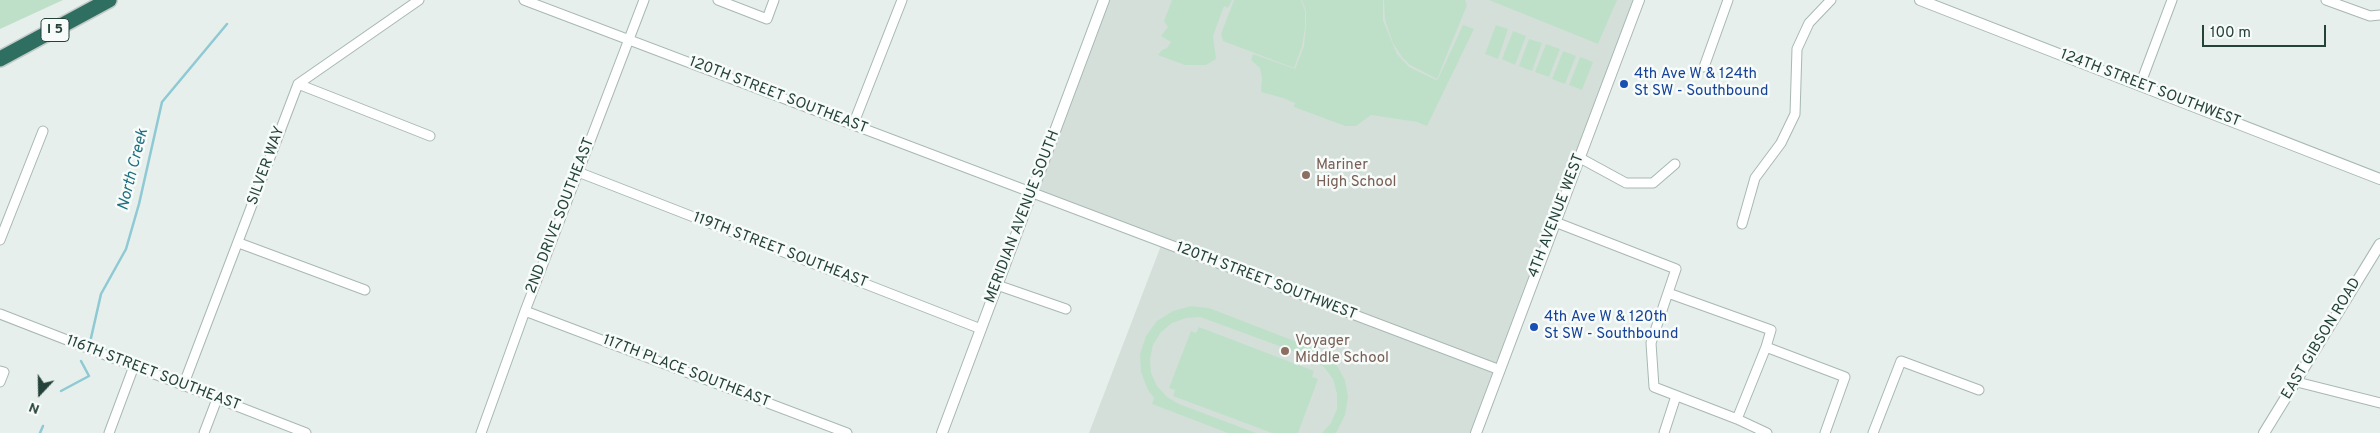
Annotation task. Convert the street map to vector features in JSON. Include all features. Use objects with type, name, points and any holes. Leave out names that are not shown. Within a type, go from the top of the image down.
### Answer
[{"type":"highway","name":"I 5","points":[[0,59],[110,0]]},
{"type":"street","points":[[298,84],[419,0]]},
{"type":"street","name":"120TH STREET SOUTHEAST","points":[[524,0],[1033,192]]},
{"type":"street","name":"2ND DRIVE SOUTHEAST","points":[[481,433],[525,311],[644,0]]},
{"type":"street","points":[[718,0],[767,19],[774,0]]},
{"type":"street","points":[[853,125],[902,0]]},
{"type":"street","name":"MERIDIAN AVENUE SOUTH","points":[[942,433],[1104,0]]},
{"type":"street","name":"4TH AVENUE WEST","points":[[1476,433],[1639,0]]},
{"type":"street","points":[[1704,67],[1728,0]]},
{"type":"street","points":[[1742,224],[1755,178],[1781,143],[1795,114],[1797,49],[1809,23],[1831,0]]},
{"type":"street","name":"124TH STREET SOUTHWEST","points":[[1920,0],[2380,179]]},
{"type":"street","points":[[2140,85],[2172,0]]},
{"type":"street","points":[[2326,0],[2370,16],[2380,14]]},
{"type":"street","points":[[298,84],[430,136]]},
{"type":"street","name":"SILVER WAY","points":[[184,386],[298,84]]},
{"type":"street","points":[[0,240],[43,131]]},
{"type":"street","points":[[1580,158],[1626,183],[1653,183],[1675,164]]},
{"type":"street","name":"119TH STREET SOUTHEAST","points":[[578,172],[981,330]]},
{"type":"street","name":"120TH STREET SOUTHWEST","points":[[1033,192],[1500,370]]},
{"type":"street","points":[[1555,222],[1676,268],[1651,343],[1654,387],[1737,419],[1767,433]]},
{"type":"street","points":[[239,243],[365,290]]},
{"type":"street","name":"EAST GIBSON ROAD","points":[[2264,433],[2380,244]]},
{"type":"street","points":[[998,285],[1066,309]]},
{"type":"street","points":[[1668,293],[1771,330],[1737,419]]},
{"type":"street","name":"117TH PLACE SOUTHEAST","points":[[525,311],[847,433]]},
{"type":"street","name":"116TH STREET SOUTHEAST","points":[[0,314],[306,433]]},
{"type":"street","points":[[1766,347],[1845,377],[1825,433]]},
{"type":"street","points":[[1874,433],[1901,361],[1980,390]]},
{"type":"street","points":[[109,433],[134,366]]},
{"type":"street","points":[[0,382],[2,372]]},
{"type":"street","points":[[2297,382],[2380,402]]},
{"type":"street","points":[[1664,433],[1676,396]]},
{"type":"street","points":[[204,433],[217,399]]},
{"type":"shaded area","name":"Mariner High School","points":[[1104,0],[1639,0],[1476,433],[1089,433],[1162,243],[1033,192]]},
{"type":"green space","points":[[0,0],[63,0],[0,29]]},
{"type":"green space","points":[[1172,0],[1232,0],[1228,8],[1224,6],[1213,36],[1216,59],[1206,65],[1185,65],[1158,55],[1171,42],[1161,36],[1168,27],[1164,21]]},
{"type":"green space","points":[[1234,0],[1301,0],[1305,11],[1305,28],[1302,46],[1294,68],[1223,41],[1221,34]]},
{"type":"green space","points":[[1302,0],[1383,0],[1383,20],[1397,54],[1409,67],[1436,80],[1463,25],[1474,29],[1427,126],[1417,122],[1371,115],[1356,126],[1345,126],[1294,107],[1295,103],[1283,98],[1261,92],[1262,78],[1260,68],[1251,60],[1253,54],[1295,69],[1304,46],[1306,11]]},
{"type":"green space","points":[[1384,0],[1465,0],[1467,5],[1437,79],[1410,65],[1402,57],[1393,43],[1385,20]]},
{"type":"green space","points":[[1489,0],[1617,0],[1598,44]]},
{"type":"green space","points":[[1496,25],[1508,29],[1498,59],[1485,54]]},
{"type":"green space","points":[[1513,31],[1526,36],[1515,65],[1502,59]]},
{"type":"green space","points":[[1529,39],[1542,43],[1532,71],[1519,66]]},
{"type":"green space","points":[[1546,44],[1560,49],[1549,77],[1535,72]]},
{"type":"green space","points":[[1563,51],[1576,56],[1565,84],[1552,79]]},
{"type":"green space","points":[[1580,57],[1593,62],[1582,90],[1569,85]]},
{"type":"green space","points":[[1191,306],[1209,308],[1323,352],[1336,364],[1345,380],[1348,397],[1345,415],[1337,431],[1335,433],[1322,433],[1331,423],[1337,409],[1337,394],[1333,379],[1324,367],[1312,358],[1200,317],[1186,318],[1172,323],[1161,332],[1153,345],[1150,359],[1151,373],[1157,386],[1167,397],[1179,404],[1256,433],[1228,433],[1152,404],[1154,398],[1148,390],[1141,372],[1140,354],[1146,336],[1157,321],[1173,311]]},
{"type":"green space","points":[[1199,327],[1314,371],[1312,377],[1318,379],[1298,433],[1272,433],[1173,396],[1175,390],[1169,388],[1191,331],[1196,333]]},
{"type":"waterway","name":"North Creek","points":[[91,338],[101,294],[126,249],[139,204],[162,102],[227,24]]},
{"type":"waterway","name":"North Creek","points":[[61,391],[89,376],[81,361]]},
{"type":"waterway","name":"North Creek","points":[[40,433],[43,426]]},
{"type":"place","name":"4th Ave W & 124th St SW - Southbound","points":[[1624,84]]},
{"type":"place","name":"Mariner High School","points":[[1306,175]]},
{"type":"place","name":"4th Ave W & 120th St SW - Southbound","points":[[1534,327]]},
{"type":"place","name":"Voyager Middle School","points":[[1285,351]]}]
